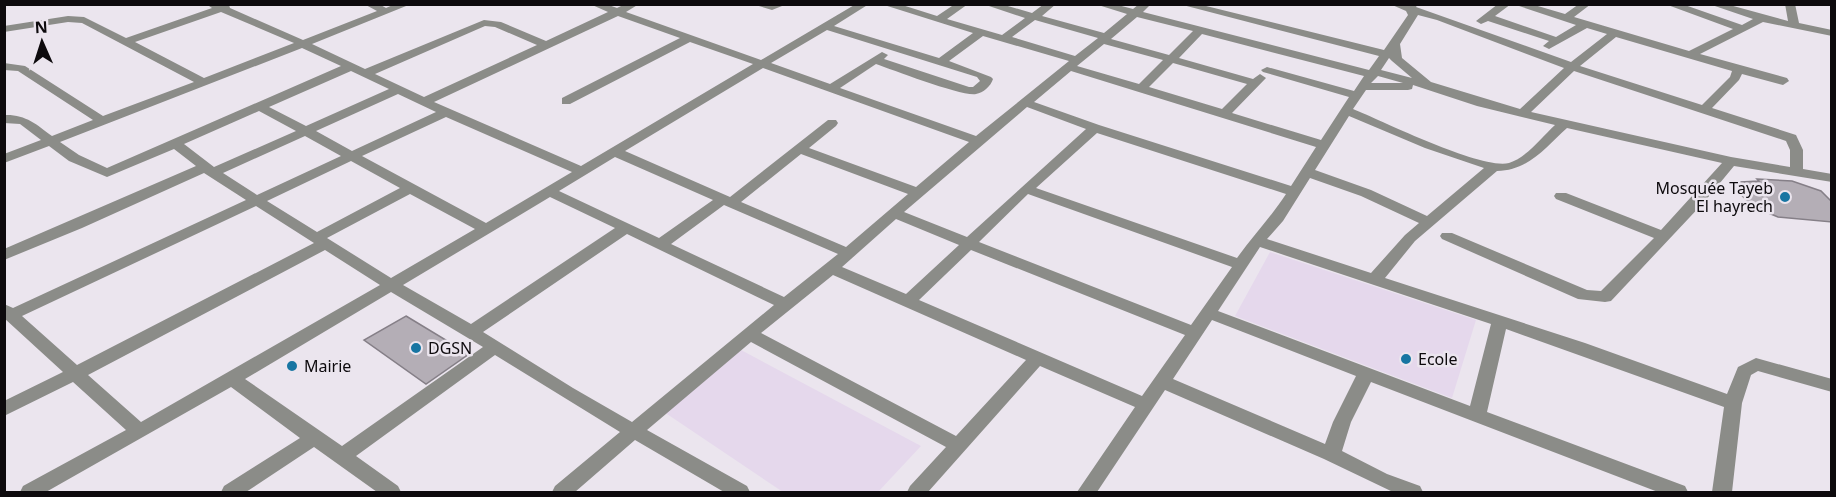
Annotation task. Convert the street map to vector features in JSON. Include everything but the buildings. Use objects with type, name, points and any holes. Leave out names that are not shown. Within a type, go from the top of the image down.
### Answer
[{"type":"street","points":[[127,41],[216,7],[233,4]]},
{"type":"street","points":[[369,4],[387,12]]},
{"type":"street","points":[[4,159],[406,4]]},
{"type":"street","points":[[595,4],[978,141]]},
{"type":"street","points":[[425,101],[634,4]]},
{"type":"street","points":[[757,4],[772,7],[782,4]]},
{"type":"street","points":[[886,4],[1003,39],[1141,89],[1325,145]]},
{"type":"street","points":[[938,20],[963,4]]},
{"type":"street","points":[[988,4],[1255,83]]},
{"type":"street","points":[[1003,39],[1051,4]]},
{"type":"street","points":[[1100,4],[1141,9],[1199,31],[1282,53],[1382,62],[1396,59],[1428,85]]},
{"type":"street","points":[[1184,4],[1382,62],[1428,85],[1522,114],[1731,161],[1832,178]]},
{"type":"street","points":[[1395,4],[1417,9],[1572,67],[1791,138],[1795,142],[1797,155],[1796,172]]},
{"type":"street","points":[[1469,29],[1506,4]]},
{"type":"street","points":[[1518,4],[1783,81]]},
{"type":"street","points":[[1565,19],[1586,4]]},
{"type":"street","points":[[1670,4],[1744,29]]},
{"type":"street","points":[[1714,4],[1762,19],[1832,33]]},
{"type":"street","points":[[1790,4],[1794,26]]},
{"type":"street","points":[[30,492],[140,432],[551,192],[827,27],[855,6]]},
{"type":"street","points":[[216,7],[304,44],[446,112],[584,172]]},
{"type":"street","points":[[562,492],[695,378],[787,305],[895,214],[978,141],[1141,9]]},
{"type":"street","points":[[1090,491],[1257,241],[1278,218],[1346,110],[1382,62],[1417,9]]},
{"type":"street","points":[[1487,17],[1558,41]]},
{"type":"street","points":[[4,29],[78,18],[92,23],[204,82]]},
{"type":"street","points":[[1689,54],[1762,19]]},
{"type":"street","points":[[366,73],[484,23],[497,24],[548,45]]},
{"type":"street","points":[[1536,54],[1585,24]]},
{"type":"street","points":[[827,27],[981,75],[987,79],[986,83],[975,91],[967,90],[875,60]]},
{"type":"street","points":[[1141,89],[1199,31]]},
{"type":"street","points":[[940,63],[980,33]]},
{"type":"street","points":[[1522,114],[1572,67],[1614,33]]},
{"type":"street","points":[[566,101],[689,38]]},
{"type":"street","points":[[832,88],[891,48]]},
{"type":"street","points":[[1225,113],[1282,53]]},
{"type":"street","points":[[4,66],[21,69],[102,120]]},
{"type":"street","points":[[4,119],[17,118],[24,121],[74,158],[107,173],[352,66]]},
{"type":"street","points":[[1704,110],[1735,78],[1738,69]]},
{"type":"street","points":[[1267,70],[1360,92],[1428,85]]},
{"type":"street","points":[[8,249],[77,225],[305,131],[399,89]]},
{"type":"street","points":[[1026,103],[1095,128],[1294,192]]},
{"type":"street","points":[[261,107],[486,229]]},
{"type":"street","points":[[1346,110],[1450,152],[1494,167],[1508,167],[1522,160],[1564,124]]},
{"type":"street","points":[[140,432],[76,371],[9,319],[446,112]]},
{"type":"street","points":[[661,244],[728,201],[832,123]]},
{"type":"street","points":[[909,300],[1026,189],[1095,128]]},
{"type":"street","points":[[176,144],[209,170],[391,285],[634,432],[740,492]]},
{"type":"street","points":[[800,148],[919,193]]},
{"type":"street","points":[[616,153],[848,253]]},
{"type":"street","points":[[1447,236],[1584,295],[1605,297],[1700,198],[1731,161]]},
{"type":"street","points":[[1374,280],[1410,238],[1494,167]]},
{"type":"street","points":[[1308,172],[1366,193],[1428,222]]},
{"type":"street","points":[[4,409],[154,334],[412,187]]},
{"type":"street","points":[[1026,189],[1241,265]]},
{"type":"street","points":[[551,192],[787,305]]},
{"type":"street","points":[[1561,196],[1663,236]]},
{"type":"street","points":[[895,214],[1195,333]]},
{"type":"street","points":[[471,332],[626,228]]},
{"type":"street","points":[[1257,241],[1500,320],[1733,403]]},
{"type":"street","points":[[831,268],[1146,405]]},
{"type":"street","points":[[1209,313],[1678,492]]},
{"type":"street","points":[[1477,414],[1500,320]]},
{"type":"street","points":[[750,334],[959,446]]},
{"type":"street","points":[[341,456],[494,348]]},
{"type":"street","points":[[917,492],[1036,359]]},
{"type":"street","points":[[1722,492],[1733,403],[1744,371],[1756,364],[1832,386]]},
{"type":"street","points":[[1331,454],[1342,423],[1367,372]]},
{"type":"street","points":[[231,378],[391,492]]},
{"type":"street","points":[[1162,382],[1331,454],[1378,486],[1413,492]]},
{"type":"street","points":[[231,492],[314,438]]},
{"type":"shaded area","name":"Ecole","points":[[1270,252],[1476,320],[1452,398],[1235,316]]},
{"type":"shaded area","points":[[741,350],[921,446],[878,492],[783,492],[664,412]]},
{"type":"place","name":"Mosquée Tayeb El hayrech","points":[[1785,197]]},
{"type":"place","name":"DGSN","points":[[416,348]]},
{"type":"place","name":"Ecole","points":[[1406,359]]},
{"type":"place","name":"Mairie","points":[[292,366]]}]
